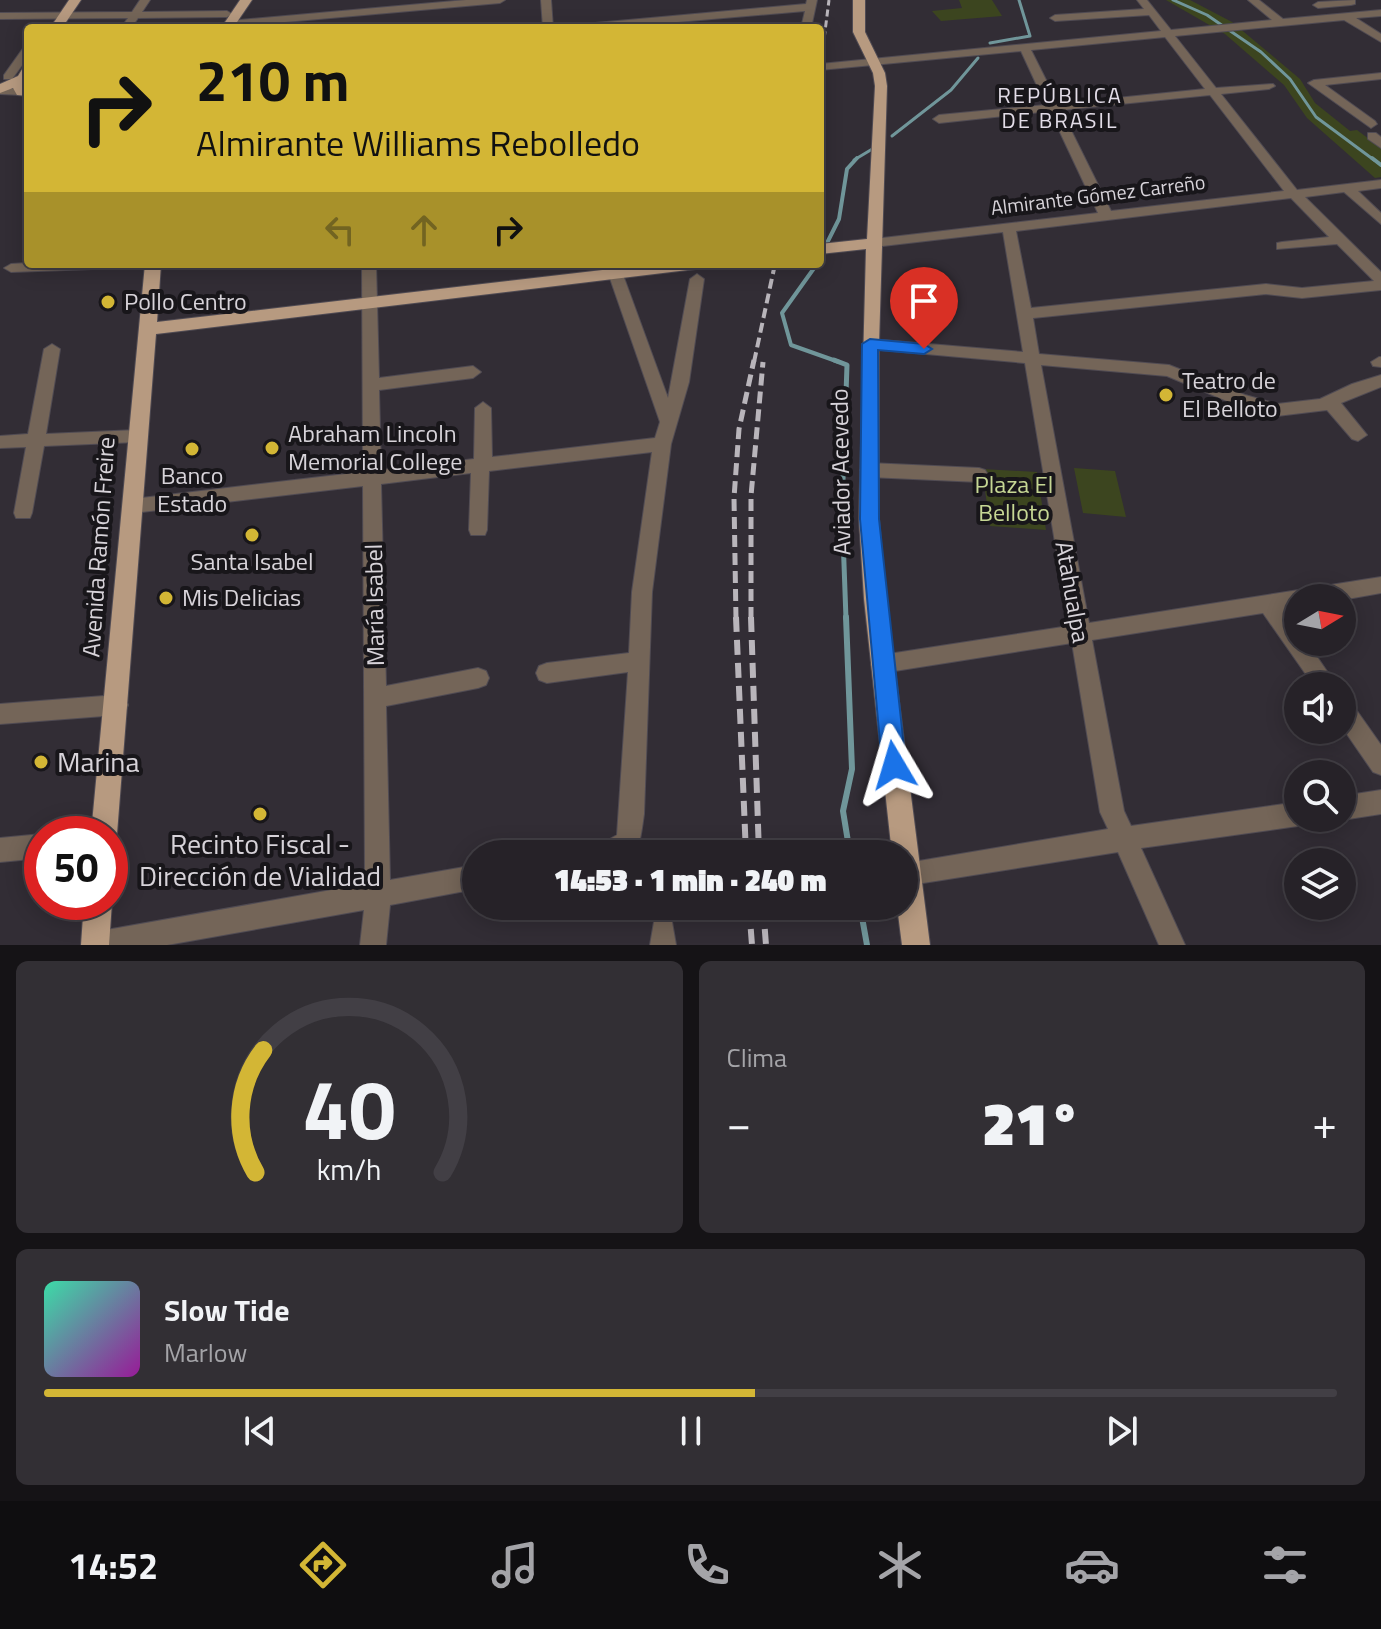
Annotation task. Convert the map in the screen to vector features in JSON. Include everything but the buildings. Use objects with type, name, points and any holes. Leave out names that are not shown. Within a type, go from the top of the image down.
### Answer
[{"type":"main road","points":[[70,20],[75,0]]},
{"type":"main road","points":[[70,20],[86,0]]},
{"type":"main road","points":[[229,22],[236,0]]},
{"type":"main road","points":[[229,22],[246,0]]},
{"type":"main road","name":"Aviador Acevedo","points":[[859,0],[859,32],[874,62],[881,86],[870,344],[870,535],[903,840]]},
{"type":"main road","points":[[0,90],[22,82]]},
{"type":"main road","name":"Almirante Gómez Carreño","points":[[824,249],[874,243]]},
{"type":"main road","name":"Avenida Ramón Freire","points":[[106,816],[153,268]]},
{"type":"main road","points":[[147,329],[371,303],[614,268],[696,271]]},
{"type":"main road","points":[[95,945],[97,920]]},
{"type":"main road","name":"Aviador Acevedo","points":[[913,920],[916,945]]},
{"type":"street","points":[[45,24],[62,0]]},
{"type":"street","points":[[129,24],[145,0]]},
{"type":"street","points":[[0,16],[51,16],[70,20],[136,15],[229,22],[389,15],[500,0]]},
{"type":"street","points":[[546,0],[548,24]]},
{"type":"street","points":[[1142,0],[1293,194],[1381,282]]},
{"type":"street","points":[[1253,0],[1280,22]]},
{"type":"street","points":[[1318,5],[1350,1],[1376,13]]},
{"type":"street","points":[[613,24],[812,4],[807,24]]},
{"type":"street","points":[[1055,18],[1152,12]]},
{"type":"street","points":[[824,67],[1376,13]]},
{"type":"street","points":[[1345,16],[1381,39]]},
{"type":"street","points":[[1025,48],[1106,216]]},
{"type":"street","points":[[1378,79],[1314,83],[1376,129],[1372,136],[1381,144]]},
{"type":"street","points":[[939,119],[1269,86]]},
{"type":"street","name":"Almirante Gómez Carreño","points":[[874,243],[1381,184]]},
{"type":"street","points":[[1347,188],[1381,220]]},
{"type":"street","name":"Atahualpa","points":[[1009,228],[1112,812],[1172,945]]},
{"type":"street","points":[[1282,246],[1339,240]]},
{"type":"street","points":[[11,268],[24,268]]},
{"type":"street","name":"María Isabel","points":[[369,268],[378,895],[373,945]]},
{"type":"street","points":[[614,268],[667,419]]},
{"type":"street","points":[[621,840],[632,814],[642,592],[662,444],[667,419],[681,382],[696,271]]},
{"type":"street","points":[[1025,314],[1266,289],[1302,293],[1381,282]]},
{"type":"street","points":[[870,344],[1169,371],[1240,400],[1277,410],[1302,409],[1330,402],[1381,381]]},
{"type":"street","points":[[23,513],[52,349]]},
{"type":"street","points":[[372,385],[473,372]]},
{"type":"street","points":[[1330,402],[1358,435]]},
{"type":"street","points":[[478,530],[483,408]]},
{"type":"street","points":[[0,442],[137,436]]},
{"type":"street","points":[[133,506],[662,444]]},
{"type":"street","points":[[869,470],[979,475]]},
{"type":"street","points":[[1356,589],[1381,585]]},
{"type":"street","points":[[882,664],[1284,601]]},
{"type":"street","points":[[1268,604],[1316,672]]},
{"type":"street","points":[[547,673],[639,661]]},
{"type":"street","points":[[376,698],[478,678]]},
{"type":"street","points":[[0,714],[117,705]]},
{"type":"street","points":[[1356,728],[1381,764]]},
{"type":"street","points":[[1356,806],[1381,802]]},
{"type":"street","points":[[918,873],[1284,816]]},
{"type":"street","points":[[0,850],[24,848]]},
{"type":"street","points":[[95,945],[462,880]]},
{"type":"green space","points":[[959,0],[992,0],[1002,16],[941,21],[932,11],[962,8]]},
{"type":"green space","points":[[1166,0],[1190,0],[1232,22],[1300,79],[1315,103],[1350,131],[1357,130],[1381,148],[1381,177],[1375,178],[1307,118],[1284,85],[1225,34]]},
{"type":"green space","points":[[1074,468],[1115,471],[1126,517],[1083,513]]},
{"type":"green space","name":"Plaza El Belloto","points":[[982,469],[1037,472],[1046,530],[990,526]]},
{"type":"waterway","points":[[990,43],[1030,36],[1019,0]]},
{"type":"waterway","points":[[1173,0],[1207,15],[1261,52],[1290,79],[1316,117],[1374,160]]},
{"type":"waterway","points":[[892,136],[951,90],[978,58]]},
{"type":"waterway","points":[[857,158],[874,148]]},
{"type":"waterway","points":[[827,243],[839,219],[847,169],[857,158]]},
{"type":"waterway","points":[[1372,158],[1381,165]]},
{"type":"waterway","points":[[814,268],[782,313],[791,345],[839,362]]},
{"type":"waterway","points":[[834,360],[847,365],[842,509],[846,619]]},
{"type":"waterway","points":[[846,617],[852,769],[843,811],[848,840]]},
{"type":"waterway","points":[[863,920],[867,945]]},
{"type":"railway","points":[[824,39],[829,0]]},
{"type":"railway","points":[[754,362],[774,268]]},
{"type":"railway","points":[[736,619],[734,498],[739,429],[754,360]]},
{"type":"railway","points":[[751,617],[751,496],[763,362]]},
{"type":"railway","points":[[736,617],[745,840]]},
{"type":"railway","points":[[751,617],[759,840]]},
{"type":"railway","points":[[750,920],[752,945]]},
{"type":"railway","points":[[764,920],[766,945]]},
{"type":"place","name":"Pollo Centro","points":[[108,302]]},
{"type":"place","name":"Teatro de El Belloto","points":[[1166,395]]},
{"type":"place","name":"Abraham Lincoln Memorial College","points":[[272,448]]},
{"type":"place","name":"Banco Estado","points":[[192,449]]},
{"type":"place","name":"Santa Isabel","points":[[252,535]]},
{"type":"place","name":"Mis Delicias","points":[[166,598]]},
{"type":"place","name":"Marina","points":[[41,762]]},
{"type":"place","name":"Recinto Fiscal - Dirección de Vialidad","points":[[260,814]]},
{"type":"district","name":"REPÚBLICA DE BRASIL","points":[[1060,108]]},
{"type":"route","points":[[894,765],[869,519],[870,344],[924,349]]}]
